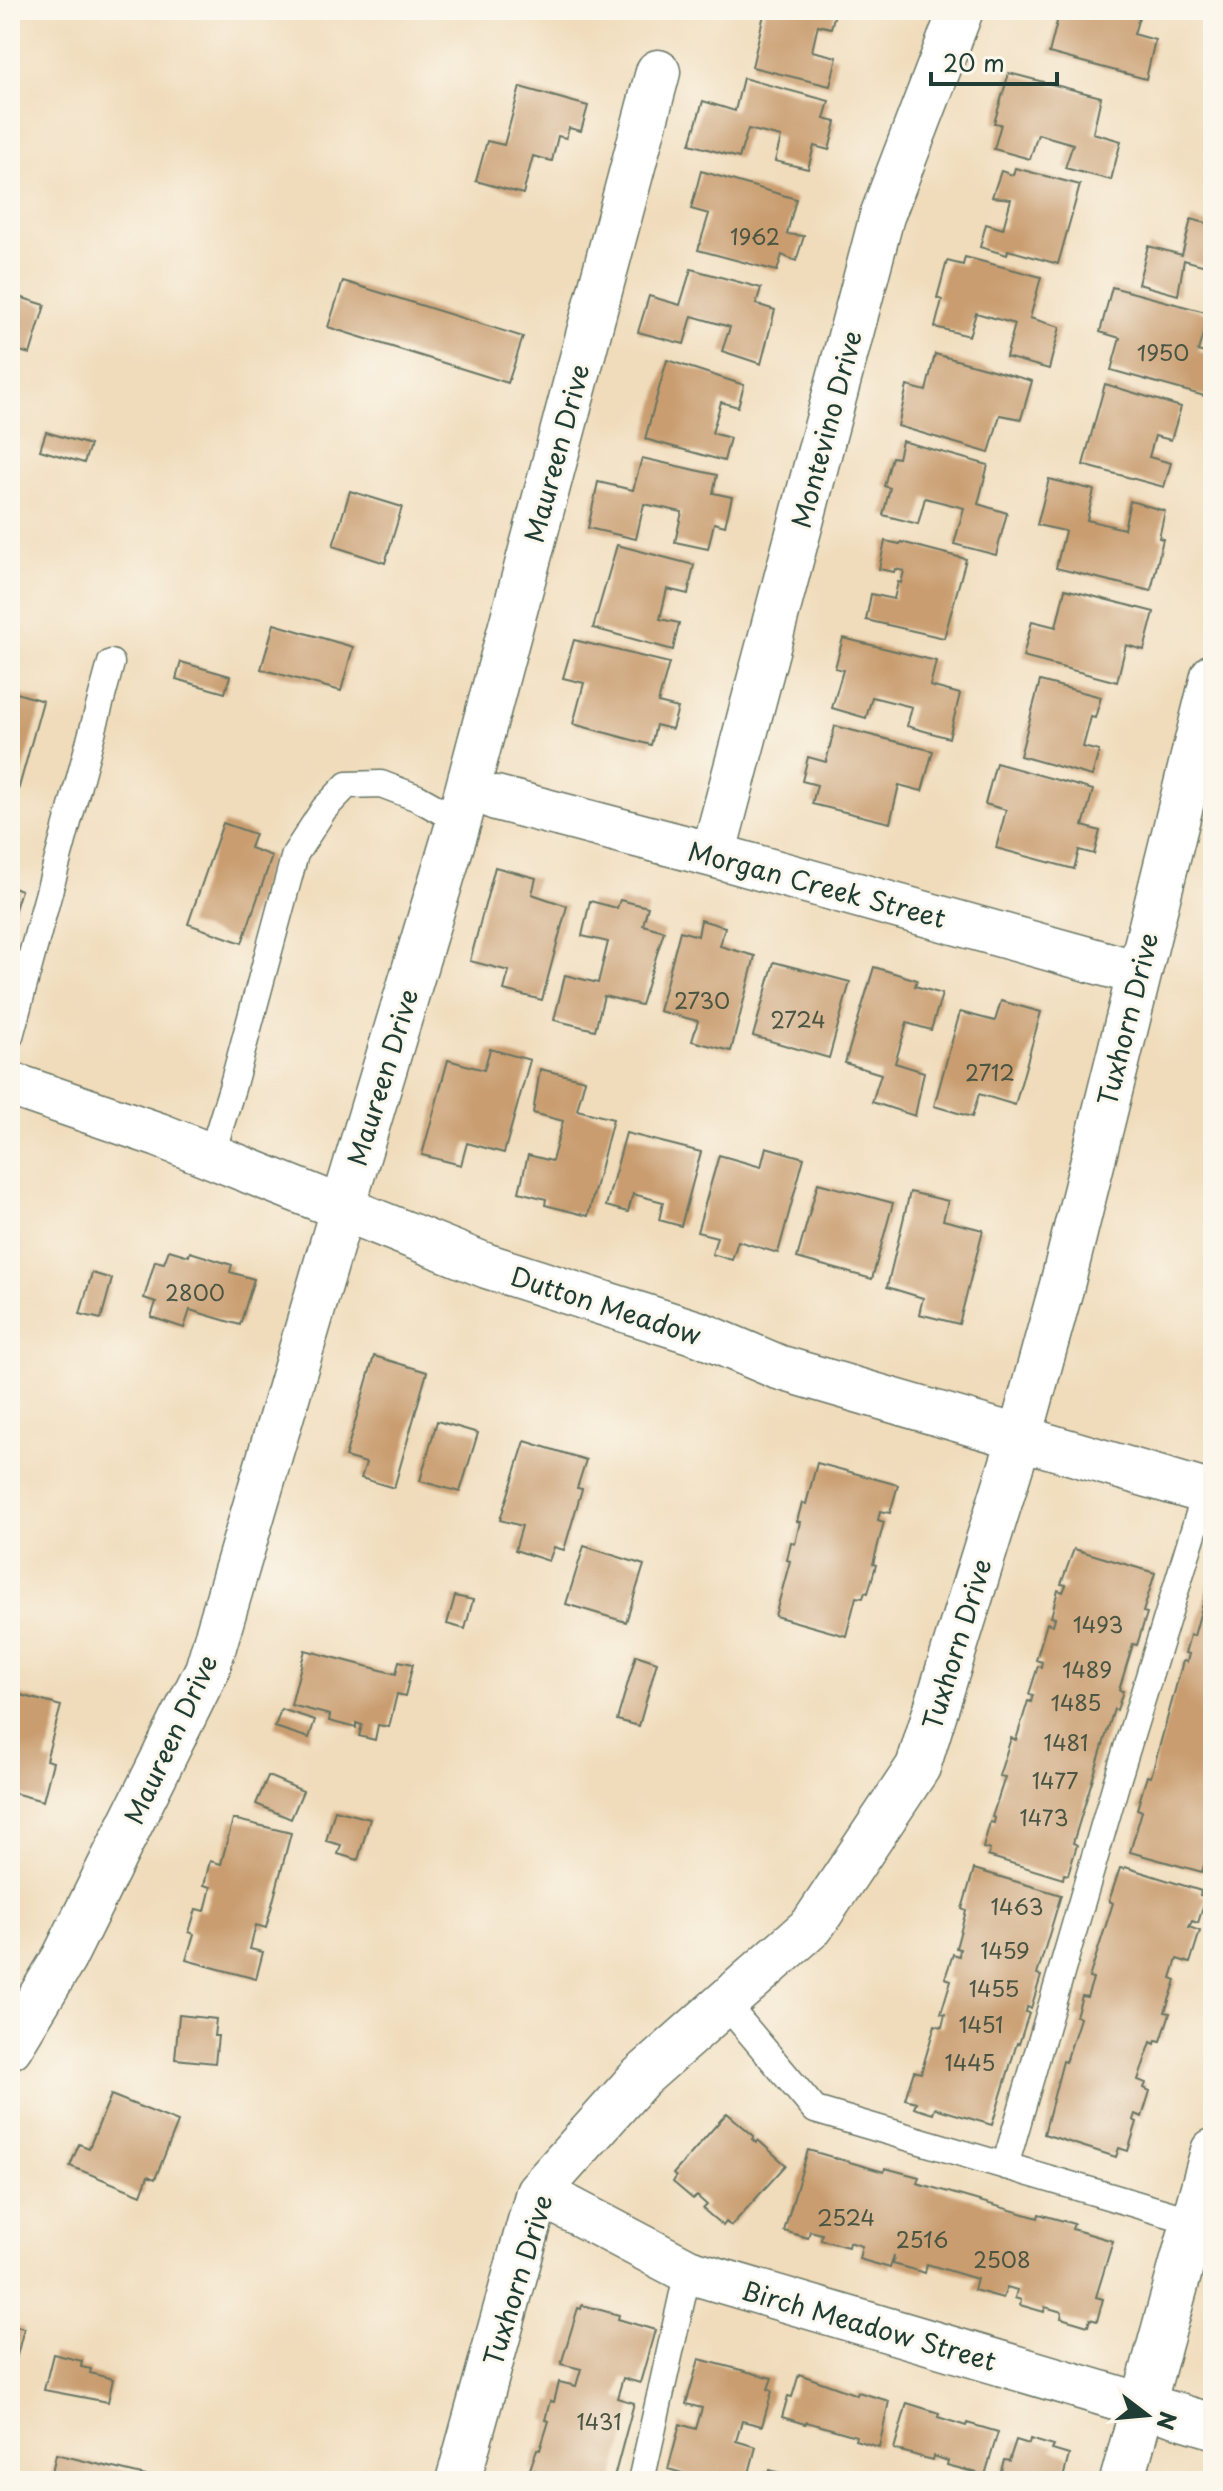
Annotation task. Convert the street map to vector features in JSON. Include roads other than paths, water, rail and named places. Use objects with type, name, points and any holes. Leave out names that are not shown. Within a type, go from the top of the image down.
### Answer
[{"type":"street","name":"Montevino Drive","points":[[713,855],[882,216],[961,10]]},
{"type":"street","name":"Maureen Drive","points":[[10,2047],[64,1958],[207,1670],[459,821],[658,72]]},
{"type":"street","name":"Tuxhorn Drive","points":[[458,2481],[538,2192],[640,2078],[812,1926],[918,1767],[1020,1437],[1062,1285],[1213,676]]},
{"type":"street","name":"Morgan Creek Street","points":[[496,798],[1138,973]]},
{"type":"street","name":"Dutton Meadow","points":[[10,1084],[115,1119],[487,1266],[700,1334],[778,1367],[1210,1492]]},
{"type":"street","points":[[1122,2481],[1213,2151]]},
{"type":"street","name":"Birch Meadow Street","points":[[538,2192],[688,2271],[1213,2426]]},
{"type":"lane","points":[[10,1036],[111,663]]},
{"type":"lane","points":[[211,1156],[295,854],[324,809],[347,785],[381,784],[418,798],[459,821]]},
{"type":"lane","points":[[1005,2166],[1116,1784],[1210,1492]]},
{"type":"lane","points":[[725,2003],[815,2110],[1193,2221]]},
{"type":"lane","points":[[641,2481],[688,2271]]}]
